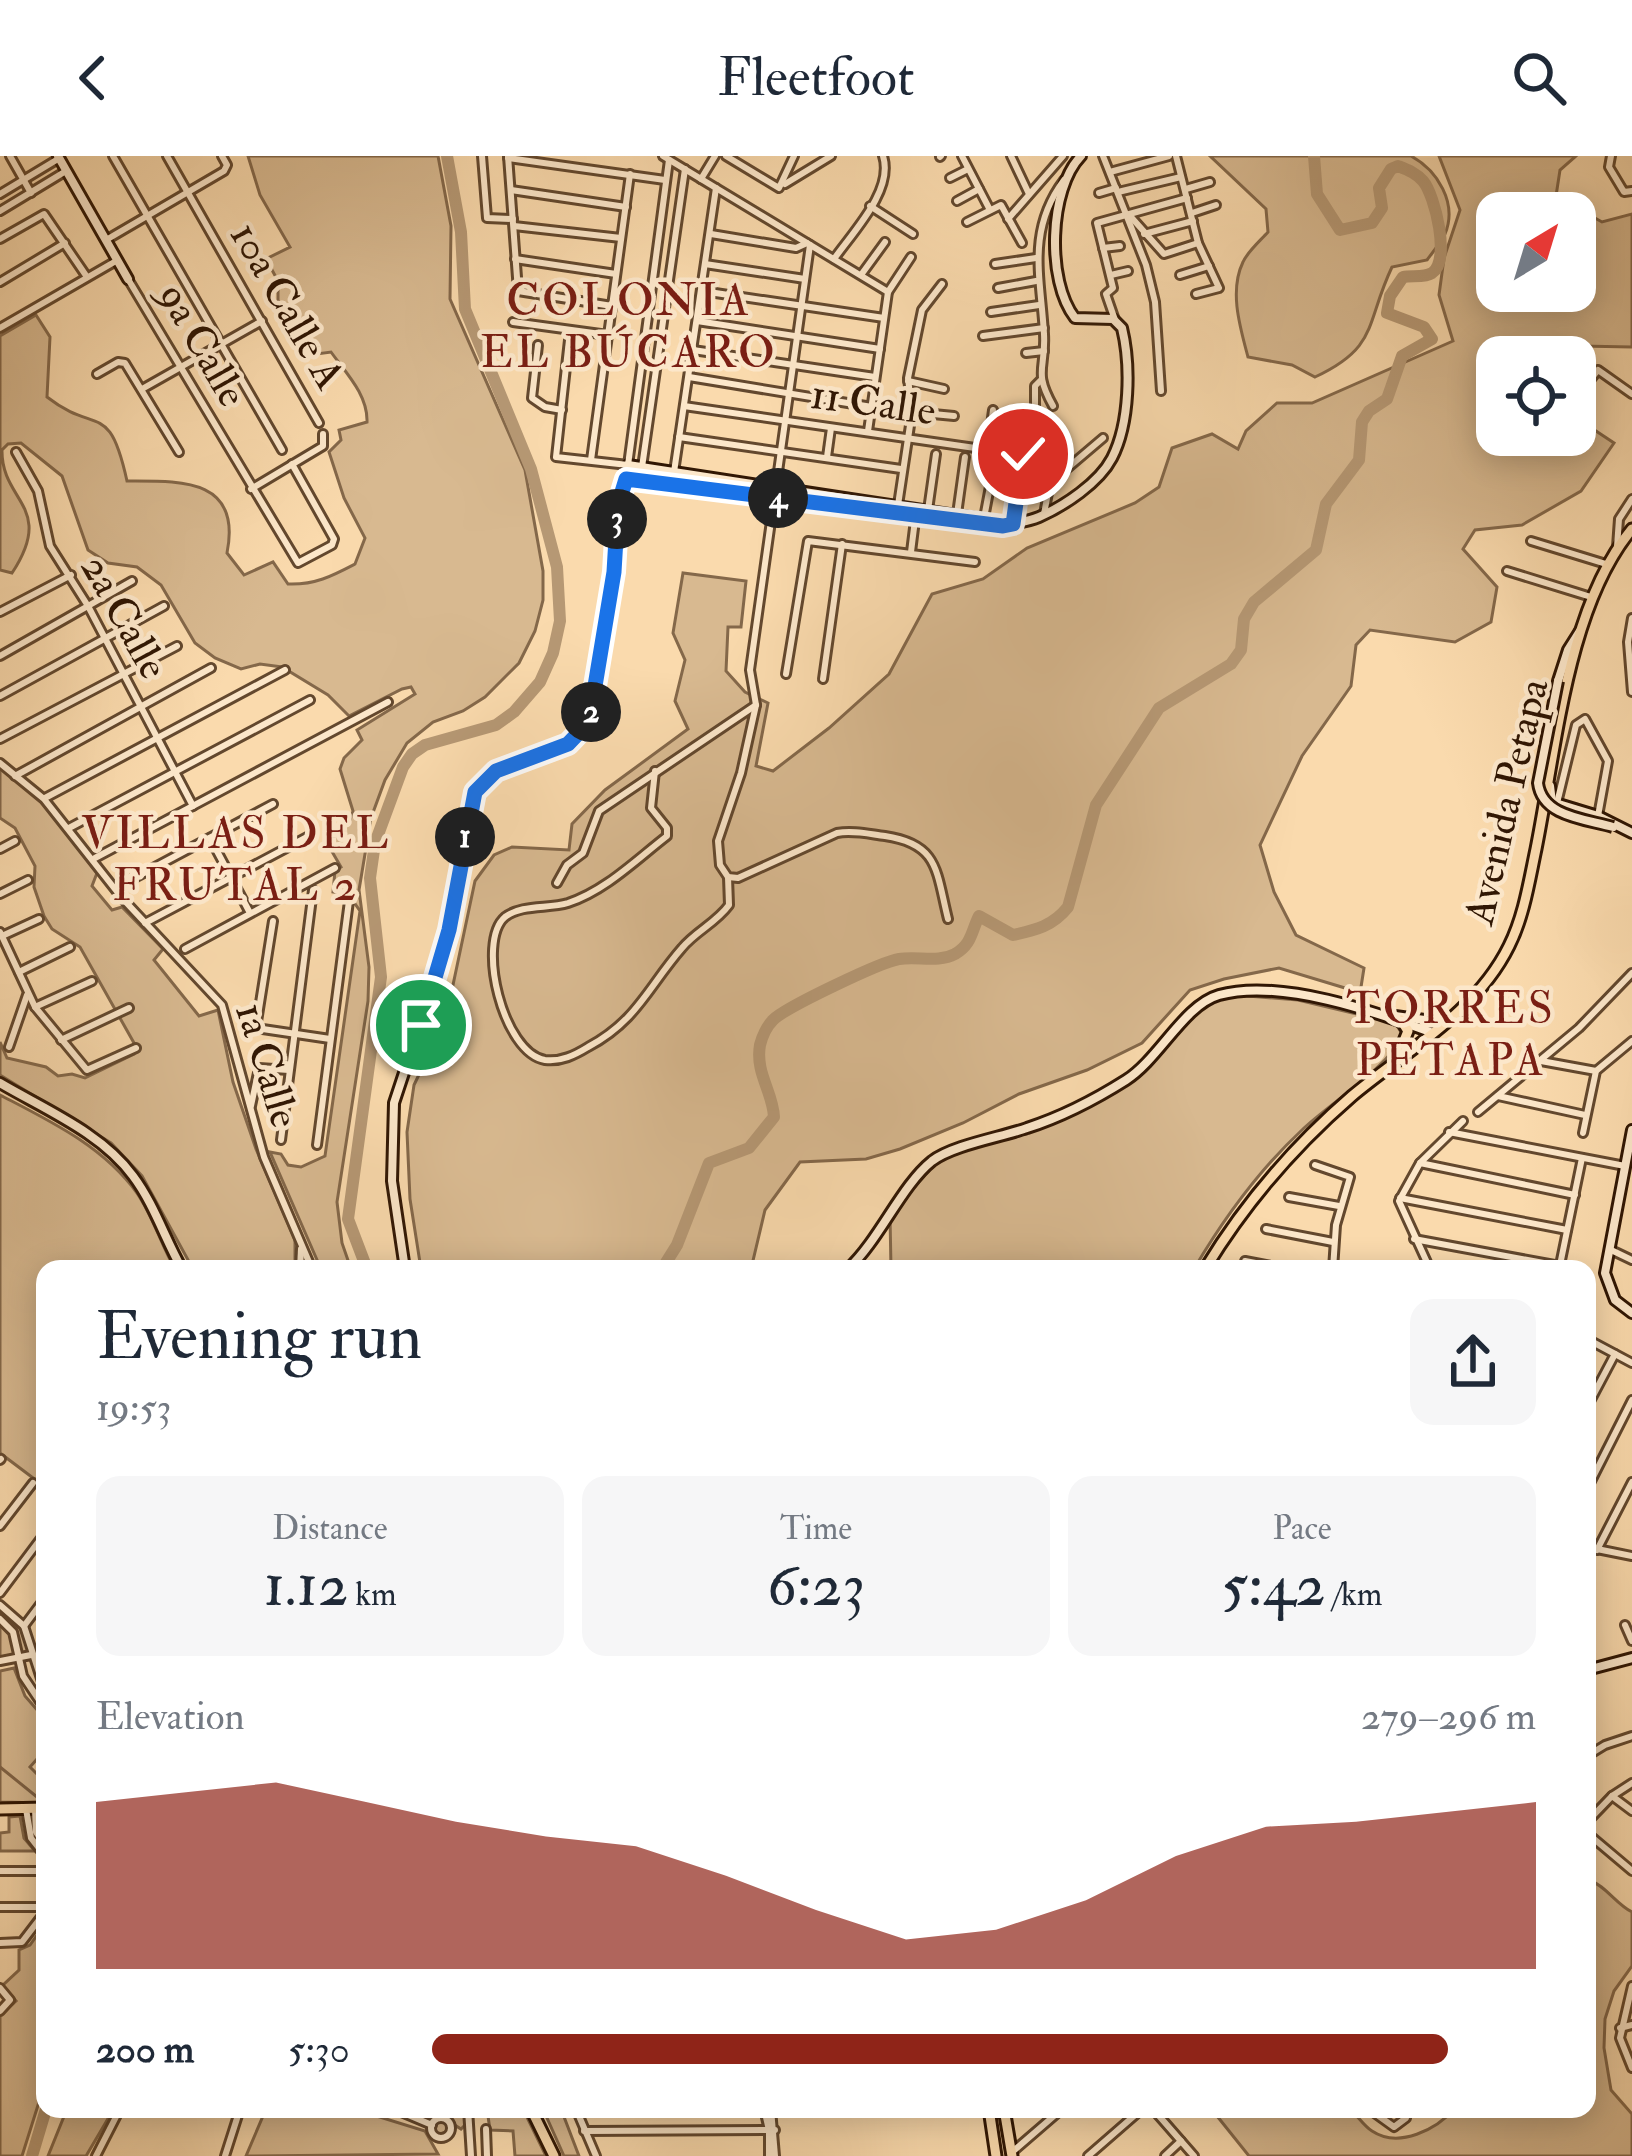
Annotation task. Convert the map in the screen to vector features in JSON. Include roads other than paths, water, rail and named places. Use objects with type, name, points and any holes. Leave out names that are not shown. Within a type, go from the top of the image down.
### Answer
[{"type":"main road","points":[[626,479],[898,505],[984,524],[1044,514],[1093,481],[1114,455],[1126,375],[1124,330],[1114,320],[1077,320],[1058,282],[1054,241],[1068,180],[1081,156]]},
{"type":"main road","name":"9a Calle","points":[[58,157],[128,278]]},
{"type":"main road","points":[[404,1260],[392,1181],[394,1103],[444,952],[471,802],[487,776],[568,744],[589,722],[614,572],[618,505],[628,465],[775,492],[1011,523]]},
{"type":"main road","name":"Avenida Petapa","points":[[1211,1260],[1263,1184],[1335,1112],[1451,1019],[1493,972],[1516,932],[1591,597],[1606,564],[1632,529]]},
{"type":"main road","points":[[1581,630],[1572,640],[1558,681],[1538,783],[1540,797],[1554,809],[1632,834]]},
{"type":"main road","points":[[1549,784],[1550,800],[1598,816],[1632,834]]},
{"type":"main road","points":[[855,1260],[933,1160],[1033,1126],[1129,1078],[1159,1053],[1201,1004],[1214,997],[1251,991],[1297,995],[1397,1018],[1451,1019]]},
{"type":"main road","points":[[1397,1018],[1432,1033]]},
{"type":"main road","points":[[1396,1062],[1408,1031],[1397,1018]]},
{"type":"main road","points":[[0,1083],[99,1143],[125,1165],[146,1195],[178,1260]]},
{"type":"main road","points":[[1632,1130],[1606,1283],[1615,1300],[1632,1313]]},
{"type":"main road","points":[[1596,1665],[1632,1658]]},
{"type":"main road","points":[[0,1809],[36,1808]]},
{"type":"main road","points":[[536,2118],[554,2156]]},
{"type":"main road","points":[[990,2118],[996,2156]]},
{"type":"main road","points":[[1005,2118],[1011,2155]]},
{"type":"street","points":[[10,156],[31,193]]},
{"type":"street","points":[[113,156],[283,450]]},
{"type":"street","name":"10a Calle A","points":[[167,156],[320,423]]},
{"type":"street","points":[[106,240],[227,167],[222,156]]},
{"type":"street","points":[[482,156],[487,218],[621,238]]},
{"type":"street","points":[[701,179],[715,156]]},
{"type":"street","points":[[726,156],[776,186],[831,156]]},
{"type":"street","points":[[782,186],[794,156]]},
{"type":"street","points":[[962,156],[990,210]]},
{"type":"street","points":[[1011,156],[1029,194]]},
{"type":"street","points":[[1017,168],[1026,156]]},
{"type":"street","points":[[1008,219],[1063,156]]},
{"type":"street","points":[[1103,156],[1130,217],[1155,302],[1161,391]]},
{"type":"street","points":[[1110,172],[1172,156],[1198,242],[1219,289],[1196,294]]},
{"type":"street","points":[[0,194],[58,157]]},
{"type":"street","points":[[612,305],[519,291],[508,157],[574,160],[667,180]]},
{"type":"street","points":[[834,259],[885,177],[884,157]]},
{"type":"street","points":[[1611,157],[1610,167],[1631,192]]},
{"type":"street","points":[[666,158],[888,292]]},
{"type":"street","points":[[570,331],[556,453],[628,465],[667,180],[666,158]]},
{"type":"street","points":[[950,178],[968,169]]},
{"type":"street","points":[[640,481],[685,170]]},
{"type":"street","points":[[0,211],[66,171]]},
{"type":"street","points":[[591,460],[631,174]]},
{"type":"street","points":[[1099,193],[1181,177]]},
{"type":"street","points":[[1052,406],[1040,381],[1044,328],[1036,258],[1048,210],[1060,183],[1068,180]]},
{"type":"street","points":[[1114,320],[1106,294],[1113,288],[1111,275],[1097,224],[1130,217],[1210,182]]},
{"type":"street","points":[[674,472],[716,188]]},
{"type":"street","points":[[957,201],[979,189]]},
{"type":"street","points":[[511,190],[626,207]]},
{"type":"street","points":[[967,222],[1001,205],[1022,243]]},
{"type":"street","points":[[1144,234],[1216,205]]},
{"type":"street","points":[[870,206],[913,234]]},
{"type":"street","points":[[0,239],[44,214],[87,278]]},
{"type":"street","points":[[1130,217],[1163,254],[1198,242]]},
{"type":"street","points":[[710,234],[796,248],[808,244]]},
{"type":"street","points":[[861,275],[885,242]]},
{"type":"street","points":[[0,283],[65,243]]},
{"type":"street","points":[[655,771],[650,808],[667,828],[667,836],[605,885],[566,903],[510,914],[500,924],[494,940],[504,1018],[516,1041],[534,1057],[556,1060],[620,1027],[643,1004],[682,947],[729,905],[728,877],[720,865],[718,841],[741,773],[756,705],[750,670],[808,244]]},
{"type":"street","points":[[1102,248],[1120,246]]},
{"type":"street","points":[[867,432],[888,292],[911,256]]},
{"type":"street","points":[[995,264],[1036,258]]},
{"type":"street","points":[[515,259],[616,274]]},
{"type":"street","points":[[0,328],[118,260]]},
{"type":"street","points":[[705,264],[806,279]]},
{"type":"street","points":[[1180,275],[1209,266]]},
{"type":"street","points":[[1111,275],[1128,271]]},
{"type":"street","name":"9a Calle","points":[[128,278],[296,563],[334,542],[292,464]]},
{"type":"street","points":[[998,288],[1036,281]]},
{"type":"street","points":[[898,505],[912,412],[908,382],[922,310],[942,284]]},
{"type":"street","points":[[701,291],[884,318]]},
{"type":"street","points":[[991,312],[1040,305]]},
{"type":"street","points":[[142,389],[262,321]]},
{"type":"street","points":[[697,321],[880,349]]},
{"type":"street","points":[[513,322],[608,335]]},
{"type":"street","points":[[983,336],[1044,328]]},
{"type":"street","points":[[538,345],[532,398],[562,410]]},
{"type":"street","points":[[693,350],[875,377]]},
{"type":"street","points":[[1026,353],[1044,351]]},
{"type":"street","points":[[98,374],[122,362],[179,452]]},
{"type":"street","points":[[1596,373],[1632,394]]},
{"type":"street","points":[[688,377],[872,407]]},
{"type":"street","points":[[1035,412],[1035,386],[1040,381]]},
{"type":"street","points":[[908,382],[944,389]]},
{"type":"street","name":"11 Calle","points":[[684,406],[982,449],[989,441],[993,410]]},
{"type":"street","points":[[912,412],[954,416]]},
{"type":"street","points":[[827,457],[831,428]]},
{"type":"street","points":[[251,489],[325,445],[323,434]]},
{"type":"street","points":[[679,436],[903,470]]},
{"type":"street","points":[[1050,483],[1103,438]]},
{"type":"street","name":"2a Calle","points":[[16,452],[38,491],[50,546],[71,575],[193,806]]},
{"type":"street","points":[[910,553],[936,454]]},
{"type":"street","points":[[1011,523],[1023,454]]},
{"type":"street","points":[[1044,514],[1054,456]]},
{"type":"street","points":[[956,514],[965,457]]},
{"type":"street","points":[[984,518],[995,460]]},
{"type":"street","points":[[1617,547],[1619,519],[1632,500]]},
{"type":"street","points":[[786,674],[808,541],[975,562]]},
{"type":"street","points":[[1531,542],[1606,564]]},
{"type":"street","points":[[823,679],[842,544]]},
{"type":"street","points":[[1507,571],[1591,597]]},
{"type":"street","points":[[0,612],[71,575]]},
{"type":"street","points":[[0,656],[132,581]]},
{"type":"street","points":[[0,696],[164,606]]},
{"type":"street","points":[[1632,618],[1632,692]]},
{"type":"street","points":[[0,739],[177,646]]},
{"type":"street","points":[[15,776],[211,668]]},
{"type":"street","points":[[44,799],[285,670]]},
{"type":"street","points":[[68,828],[310,700]]},
{"type":"street","points":[[94,858],[388,702]]},
{"type":"street","points":[[557,883],[567,865],[584,853],[598,812],[756,705]]},
{"type":"street","points":[[1557,803],[1576,725],[1583,719],[1608,760],[1598,816]]},
{"type":"street","name":"1a Calle","points":[[0,764],[44,799],[145,923],[222,1005],[264,1157],[308,1260]]},
{"type":"street","points":[[124,883],[273,804]]},
{"type":"street","points":[[728,877],[748,875],[837,833],[914,841],[926,849],[947,919]]},
{"type":"street","points":[[145,923],[309,836]]},
{"type":"street","points":[[210,838],[250,913]]},
{"type":"street","points":[[0,849],[15,841]]},
{"type":"street","points":[[185,949],[335,868]]},
{"type":"street","points":[[0,894],[28,880]]},
{"type":"street","points":[[280,1140],[313,890]]},
{"type":"street","points":[[316,1145],[349,901]]},
{"type":"street","points":[[39,919],[1,934],[35,1007],[87,1070],[136,1048]]},
{"type":"street","points":[[273,921],[256,1028],[331,1039]]},
{"type":"street","points":[[19,972],[70,947]]},
{"type":"street","points":[[1478,1112],[1541,1061],[1632,973]]},
{"type":"street","points":[[35,1007],[92,981]]},
{"type":"street","points":[[9,1047],[27,995]]},
{"type":"street","points":[[61,1040],[129,1008]]},
{"type":"street","points":[[1582,1132],[1596,1071],[1632,1041]]},
{"type":"street","points":[[1541,1061],[1596,1071]]},
{"type":"street","points":[[250,1110],[259,1068],[289,1070]]},
{"type":"street","points":[[1498,1096],[1585,1115]]},
{"type":"street","points":[[1399,1201],[1420,1163],[1463,1121]]},
{"type":"street","points":[[1449,1132],[1628,1162]]},
{"type":"street","points":[[1561,1260],[1582,1157]]},
{"type":"street","points":[[1420,1163],[1575,1196]]},
{"type":"street","points":[[1315,1166],[1349,1176],[1333,1260]]},
{"type":"street","points":[[1289,1197],[1341,1207]]},
{"type":"street","points":[[1399,1201],[1567,1230]]},
{"type":"street","points":[[1399,1201],[1425,1260]]},
{"type":"street","points":[[1266,1228],[1333,1242]]},
{"type":"street","points":[[1414,1239],[1520,1260]]},
{"type":"street","name":"1a Calle","points":[[301,1246],[301,1260]]},
{"type":"street","points":[[1609,1249],[1632,1261]]},
{"type":"street","points":[[1596,1344],[1632,1363]]},
{"type":"street","points":[[1596,1390],[1615,1354]]},
{"type":"street","points":[[1596,1471],[1632,1400]]},
{"type":"street","points":[[1632,1482],[1597,1550],[1632,1556]]},
{"type":"street","points":[[0,1526],[33,1483]]},
{"type":"street","points":[[0,1593],[36,1545]]},
{"type":"street","points":[[0,1605],[24,1626],[36,1668]]},
{"type":"street","points":[[24,1626],[36,1610]]},
{"type":"street","points":[[0,1619],[13,1632],[26,1683],[36,1697]]},
{"type":"street","points":[[1625,1625],[1632,1641]]},
{"type":"street","points":[[0,1660],[31,1655]]},
{"type":"street","points":[[1596,1750],[1632,1736]]},
{"type":"street","points":[[1596,1813],[1632,1783]]},
{"type":"street","points":[[1612,1796],[1632,1811]]},
{"type":"street","points":[[1596,1841],[1632,1870]]},
{"type":"street","points":[[0,1871],[36,1871]]},
{"type":"street","points":[[0,1907],[36,1909]]},
{"type":"street","points":[[0,1943],[20,1943],[36,1922]]},
{"type":"street","points":[[1632,1986],[1620,2028],[1622,2048],[1632,2068]]},
{"type":"street","points":[[0,1988],[10,2000],[0,2011]]},
{"type":"street","points":[[1620,2028],[1632,2026]]},
{"type":"street","points":[[96,2156],[115,2118]]},
{"type":"street","points":[[225,2156],[237,2118]]},
{"type":"street","points":[[425,2118],[435,2121],[448,2120],[447,2136],[438,2138],[435,2121],[434,2118]]},
{"type":"street","points":[[469,2118],[471,2156]]},
{"type":"street","points":[[579,2118],[596,2156]]},
{"type":"street","points":[[769,2118],[772,2156]]},
{"type":"street","points":[[1011,2155],[1052,2118]]},
{"type":"street","points":[[1088,2156],[1132,2118]]},
{"type":"street","points":[[1161,2118],[1194,2156]]},
{"type":"street","points":[[451,2128],[468,2132]]},
{"type":"street","points":[[486,2129],[488,2156]]},
{"type":"street","points":[[584,2131],[772,2130]]},
{"type":"street","points":[[1165,2156],[1181,2141]]},
{"type":"waterway","points":[[364,1260],[348,1219],[381,977],[370,878],[375,843],[412,754],[425,745],[496,725],[514,712],[540,682],[560,621],[557,567],[531,469],[465,309],[461,232],[447,156]]},
{"type":"waterway","points":[[668,1260],[709,1163],[749,1148],[774,1117],[759,1055],[773,1020],[889,962],[955,954],[968,942],[979,916],[1013,935],[1056,919],[1068,907],[1096,805],[1159,708],[1231,664],[1241,650],[1244,619],[1254,602],[1316,550],[1326,504],[1359,460],[1362,422],[1387,399],[1402,356],[1432,339],[1424,327],[1387,313],[1390,296],[1403,277],[1429,275],[1438,266],[1441,242],[1428,188],[1418,176],[1398,166],[1379,188],[1382,208],[1372,223],[1340,230],[1317,194],[1314,156]]},
{"type":"waterway","points":[[0,1767],[36,1796]]},
{"type":"waterway","points":[[32,2156],[43,2118]]},
{"type":"district","name":"COLONIA EL BÚCARO","points":[[629,327]]},
{"type":"district","name":"VILLAS DEL FRUTAL 2","points":[[236,860]]},
{"type":"district","name":"TORRES PETAPA","points":[[1451,1035]]}]
